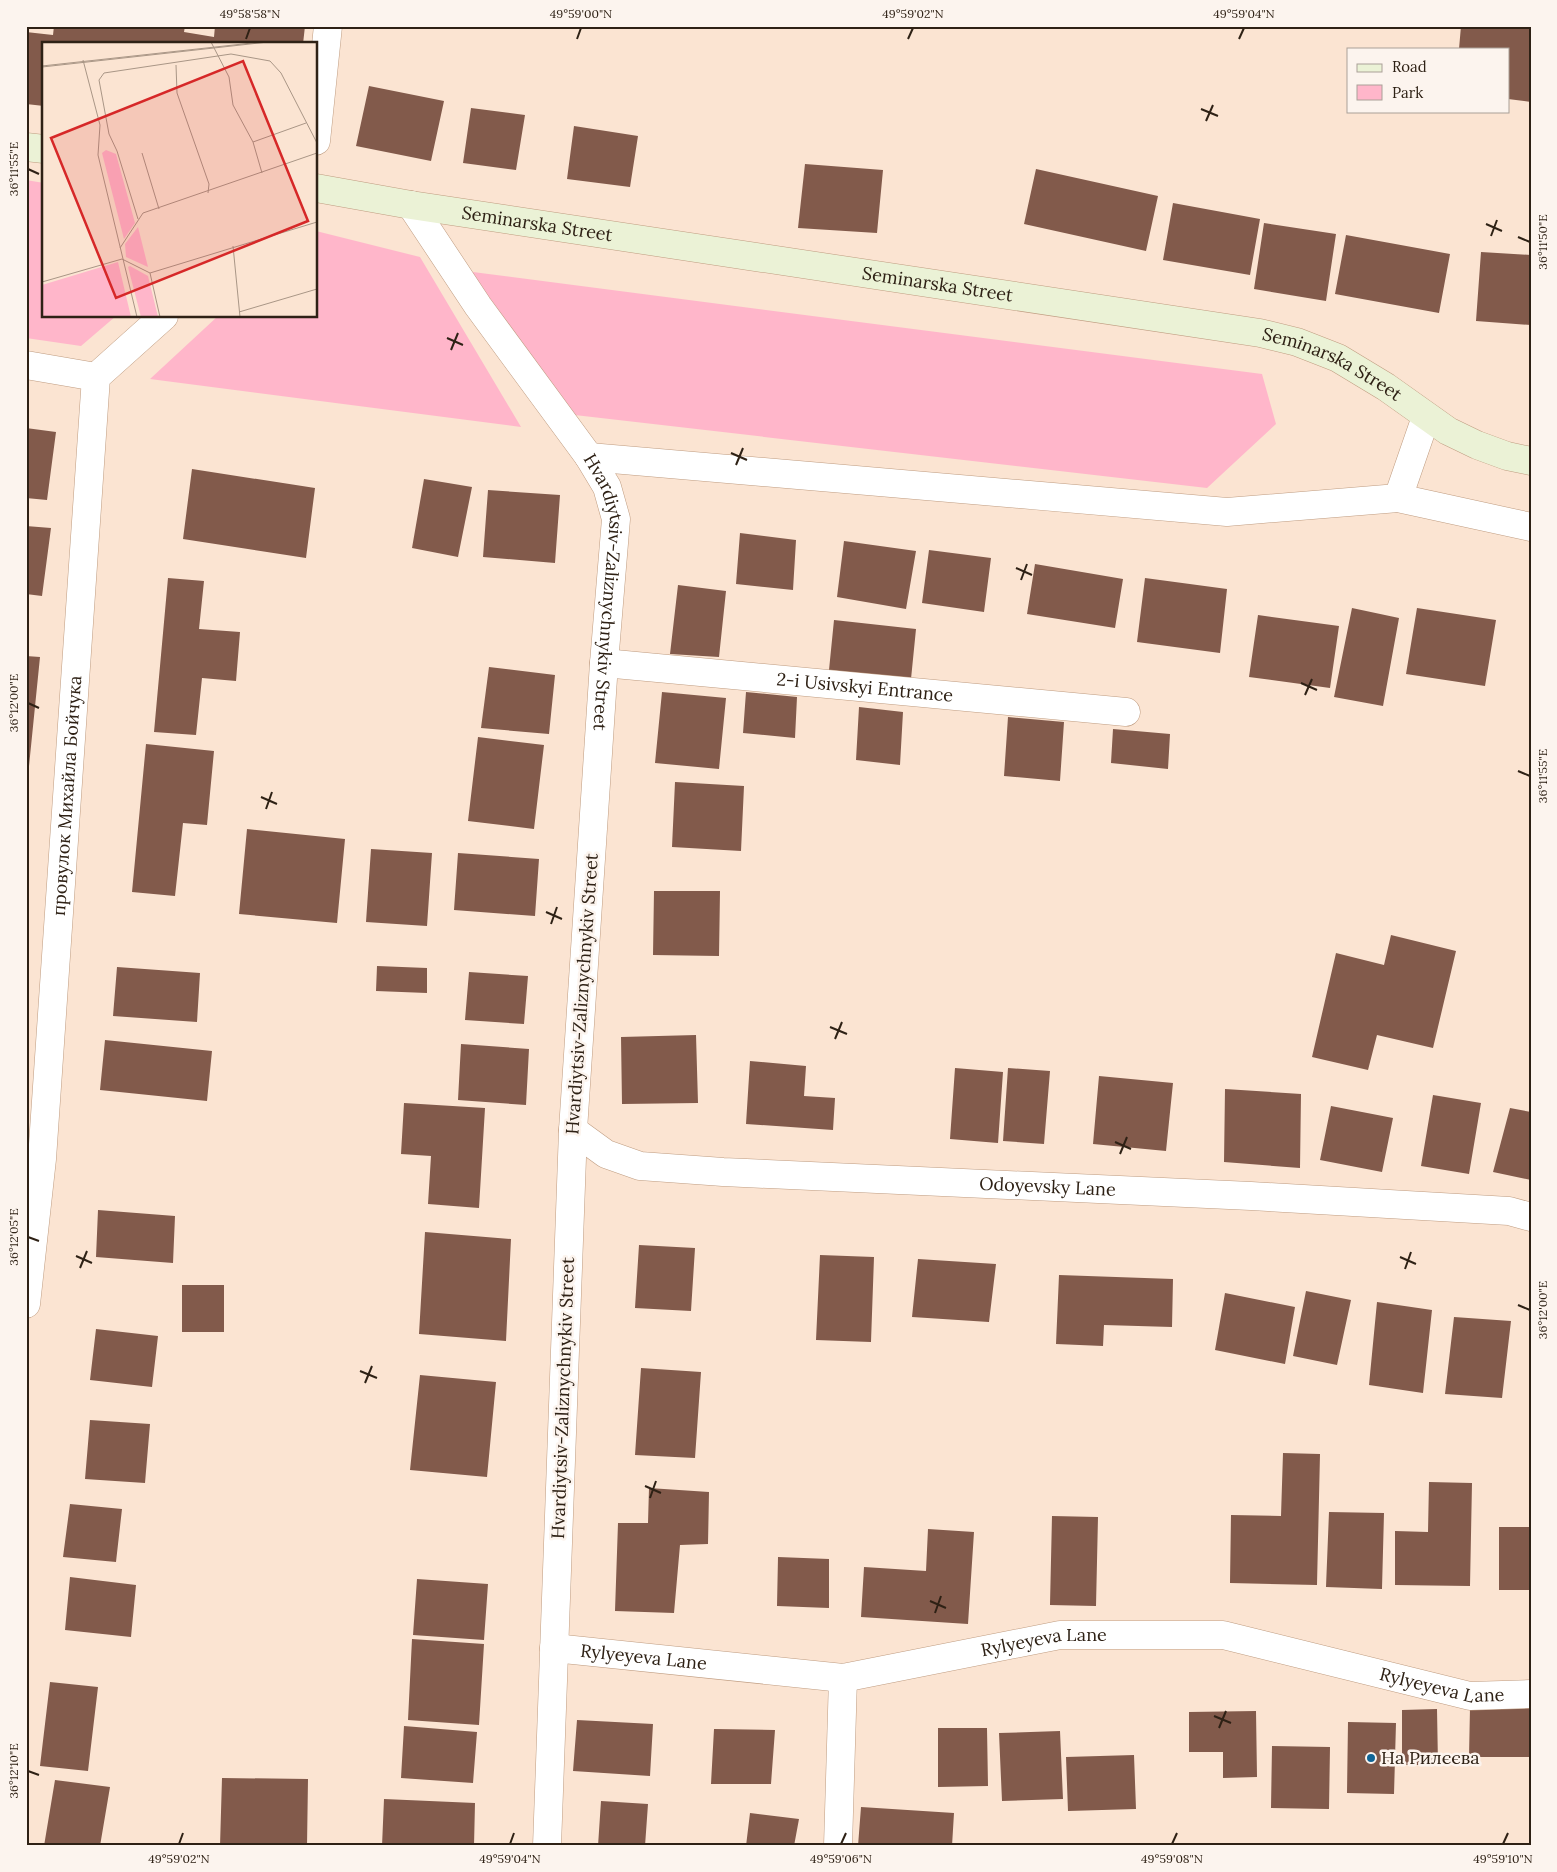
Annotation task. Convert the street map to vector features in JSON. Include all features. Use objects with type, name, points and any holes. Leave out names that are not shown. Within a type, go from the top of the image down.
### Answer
[{"type":"main road","points":[[26,147],[42,149]]},
{"type":"main road","name":"Seminarska Street","points":[[318,188],[411,205],[1260,333],[1297,342],[1338,358],[1386,387],[1448,431],[1477,445],[1507,456],[1531,461]]},
{"type":"street","points":[[318,122],[328,26]]},
{"type":"street","name":"Hvardiytsiv-Zaliznychnykiv Street","points":[[411,205],[478,306],[588,457],[607,487],[616,519],[604,663],[573,1130],[546,1846]]},
{"type":"street","points":[[26,365],[96,377],[162,318]]},
{"type":"street","name":"провулок Михайла Бойчука","points":[[26,1304],[34,1156],[96,377]]},
{"type":"street","points":[[1398,498],[1426,417]]},
{"type":"street","points":[[588,457],[1227,512],[1398,498],[1531,527]]},
{"type":"street","name":"2-i Usivskyi Entrance","points":[[604,663],[1126,712]]},
{"type":"street","name":"Odoyevsky Lane","points":[[573,1130],[606,1154],[640,1166],[1271,1197],[1509,1211],[1531,1217]]},
{"type":"street","name":"Rylyeyeva Lane","points":[[554,1648],[843,1678],[1060,1635],[1223,1635],[1470,1696],[1531,1694]]},
{"type":"street","points":[[838,1846],[843,1678]]},
{"type":"green space","points":[[26,180],[42,183],[42,318],[114,318],[81,346],[26,338]]},
{"type":"green space","points":[[318,232],[420,257],[521,427],[150,379],[216,318],[318,318]]},
{"type":"green space","points":[[465,271],[1262,374],[1276,424],[1207,488],[566,414]]},
{"type":"building","points":[[54,26],[185,26],[184,32],[214,37],[215,26],[305,26],[303,42],[42,42],[42,106],[26,104],[26,32],[53,35]]},
{"type":"building","points":[[1461,26],[1531,26],[1531,102],[1510,99],[1510,48],[1459,48]]},
{"type":"building","points":[[369,86],[444,101],[431,161],[356,146]]},
{"type":"building","points":[[471,108],[525,115],[516,170],[463,163]]},
{"type":"building","points":[[574,126],[638,136],[630,187],[567,179]]},
{"type":"building","points":[[805,164],[883,170],[877,233],[798,228]]},
{"type":"building","points":[[1036,169],[1158,196],[1146,251],[1024,224]]},
{"type":"building","points":[[1173,203],[1260,219],[1250,275],[1163,260]]},
{"type":"building","points":[[1264,223],[1336,234],[1326,301],[1254,289]]},
{"type":"building","points":[[1346,235],[1450,254],[1439,313],[1335,294]]},
{"type":"building","points":[[1481,252],[1531,255],[1531,325],[1476,321]]},
{"type":"building","points":[[26,428],[56,432],[47,500],[26,498]]},
{"type":"building","points":[[192,469],[315,488],[306,558],[183,539]]},
{"type":"building","points":[[424,479],[472,487],[458,557],[412,548]]},
{"type":"building","points":[[488,490],[560,495],[555,563],[483,557]]},
{"type":"building","points":[[26,526],[51,528],[42,596],[26,594]]},
{"type":"building","points":[[740,533],[796,540],[793,590],[736,584]]},
{"type":"building","points":[[844,541],[916,551],[906,609],[837,597]]},
{"type":"building","points":[[929,550],[991,558],[984,612],[922,603]]},
{"type":"building","points":[[1035,564],[1123,579],[1115,628],[1027,614]]},
{"type":"building","points":[[168,578],[204,581],[199,629],[240,632],[236,681],[202,678],[196,735],[154,732]]},
{"type":"building","points":[[1145,578],[1227,589],[1220,653],[1137,642]]},
{"type":"building","points":[[678,585],[726,591],[719,657],[670,654]]},
{"type":"building","points":[[1352,608],[1399,618],[1383,706],[1334,697]]},
{"type":"building","points":[[1417,608],[1496,620],[1485,686],[1406,674]]},
{"type":"building","points":[[1258,615],[1339,626],[1330,688],[1249,677]]},
{"type":"building","points":[[834,620],[916,629],[911,679],[829,670]]},
{"type":"building","points":[[26,656],[40,657],[28,776],[26,776]]},
{"type":"building","points":[[489,667],[555,675],[549,734],[481,728]]},
{"type":"building","points":[[662,692],[726,698],[719,769],[655,763]]},
{"type":"building","points":[[746,692],[797,697],[795,738],[743,733]]},
{"type":"building","points":[[859,707],[903,712],[900,765],[856,760]]},
{"type":"building","points":[[1008,717],[1064,722],[1060,781],[1004,776]]},
{"type":"building","points":[[1113,729],[1170,734],[1168,769],[1111,763]]},
{"type":"building","points":[[478,737],[544,745],[534,829],[468,821]]},
{"type":"building","points":[[146,744],[214,751],[207,825],[183,823],[175,896],[132,892]]},
{"type":"building","points":[[675,782],[744,786],[741,851],[672,847]]},
{"type":"building","points":[[247,829],[345,839],[337,923],[239,914]]},
{"type":"building","points":[[371,849],[432,853],[427,926],[366,922]]},
{"type":"building","points":[[458,853],[539,859],[535,916],[454,910]]},
{"type":"building","points":[[654,891],[720,891],[719,956],[653,955]]},
{"type":"building","points":[[1391,935],[1456,951],[1433,1048],[1377,1035],[1368,1070],[1312,1057],[1336,953],[1384,965]]},
{"type":"building","points":[[377,966],[427,968],[427,993],[376,991]]},
{"type":"building","points":[[117,967],[200,973],[197,1022],[113,1016]]},
{"type":"building","points":[[469,972],[528,976],[524,1024],[465,1020]]},
{"type":"building","points":[[696,1035],[698,1103],[622,1104],[621,1037]]},
{"type":"building","points":[[105,1040],[212,1051],[207,1101],[100,1090]]},
{"type":"building","points":[[461,1044],[529,1049],[526,1105],[458,1100]]},
{"type":"building","points":[[750,1061],[806,1066],[804,1096],[835,1098],[833,1130],[746,1124]]},
{"type":"building","points":[[955,1068],[1003,1072],[998,1143],[950,1139]]},
{"type":"building","points":[[1008,1068],[1050,1071],[1044,1144],[1003,1141]]},
{"type":"building","points":[[1099,1076],[1173,1083],[1166,1151],[1093,1144]]},
{"type":"building","points":[[1225,1089],[1301,1094],[1300,1168],[1224,1162]]},
{"type":"building","points":[[1433,1095],[1481,1103],[1469,1174],[1421,1166]]},
{"type":"building","points":[[404,1103],[485,1108],[479,1208],[428,1204],[431,1156],[401,1154]]},
{"type":"building","points":[[1331,1106],[1393,1118],[1382,1172],[1320,1160]]},
{"type":"building","points":[[1510,1108],[1531,1112],[1531,1180],[1493,1172]]},
{"type":"building","points":[[98,1210],[175,1216],[173,1263],[96,1257]]},
{"type":"building","points":[[425,1232],[511,1239],[506,1341],[419,1334]]},
{"type":"building","points":[[639,1245],[695,1248],[691,1311],[635,1308]]},
{"type":"building","points":[[820,1255],[874,1257],[871,1342],[816,1340]]},
{"type":"building","points":[[918,1259],[996,1264],[989,1322],[912,1317]]},
{"type":"building","points":[[1059,1275],[1173,1279],[1172,1327],[1104,1325],[1103,1346],[1056,1344]]},
{"type":"building","points":[[182,1285],[224,1285],[224,1332],[182,1332]]},
{"type":"building","points":[[1306,1291],[1351,1300],[1337,1365],[1293,1356]]},
{"type":"building","points":[[1225,1293],[1295,1307],[1285,1364],[1215,1350]]},
{"type":"building","points":[[1377,1302],[1432,1310],[1423,1393],[1369,1385]]},
{"type":"building","points":[[1454,1317],[1511,1321],[1502,1398],[1445,1394]]},
{"type":"building","points":[[96,1329],[158,1336],[152,1387],[90,1380]]},
{"type":"building","points":[[641,1368],[701,1372],[695,1458],[635,1455]]},
{"type":"building","points":[[420,1375],[496,1382],[487,1477],[410,1470]]},
{"type":"building","points":[[90,1420],[150,1424],[145,1483],[85,1479]]},
{"type":"building","points":[[1283,1453],[1320,1454],[1317,1585],[1230,1583],[1231,1515],[1281,1516]]},
{"type":"building","points":[[1429,1482],[1472,1483],[1470,1586],[1395,1585],[1395,1531],[1428,1532]]},
{"type":"building","points":[[649,1488],[709,1492],[708,1544],[680,1545],[674,1613],[615,1611],[618,1523],[648,1523]]},
{"type":"building","points":[[70,1504],[122,1509],[116,1562],[63,1557]]},
{"type":"building","points":[[1329,1512],[1384,1513],[1382,1589],[1326,1587]]},
{"type":"building","points":[[1052,1516],[1098,1517],[1096,1606],[1050,1605]]},
{"type":"building","points":[[1499,1527],[1531,1527],[1531,1590],[1499,1590]]},
{"type":"building","points":[[928,1529],[974,1532],[968,1624],[861,1617],[864,1567],[926,1571]]},
{"type":"building","points":[[778,1557],[829,1559],[829,1608],[777,1606]]},
{"type":"building","points":[[70,1577],[136,1585],[131,1637],[65,1630]]},
{"type":"building","points":[[417,1579],[488,1584],[484,1640],[413,1635]]},
{"type":"building","points":[[412,1639],[484,1644],[479,1725],[408,1720]]},
{"type":"building","points":[[50,1682],[98,1687],[88,1771],[40,1766]]},
{"type":"building","points":[[1470,1708],[1531,1708],[1531,1757],[1469,1757]]},
{"type":"building","points":[[1437,1709],[1438,1765],[1402,1765],[1402,1710]]},
{"type":"building","points":[[1256,1711],[1257,1777],[1223,1778],[1223,1752],[1189,1752],[1189,1712]]},
{"type":"building","points":[[577,1720],[653,1724],[650,1776],[573,1771]]},
{"type":"building","name":"На Рилєєва","points":[[1348,1722],[1396,1723],[1394,1794],[1347,1793]]},
{"type":"building","points":[[404,1726],[477,1732],[473,1783],[401,1778]]},
{"type":"building","points":[[938,1728],[987,1728],[988,1786],[938,1787]]},
{"type":"building","points":[[714,1729],[775,1730],[771,1784],[711,1784]]},
{"type":"building","points":[[1060,1731],[1063,1799],[1002,1801],[999,1733]]},
{"type":"building","points":[[1272,1746],[1330,1747],[1329,1809],[1271,1808]]},
{"type":"building","points":[[1134,1755],[1136,1809],[1068,1811],[1066,1757]]},
{"type":"building","points":[[222,1778],[308,1779],[307,1846],[220,1846]]},
{"type":"building","points":[[55,1780],[110,1787],[100,1846],[44,1846]]},
{"type":"building","points":[[384,1799],[475,1803],[474,1846],[382,1846]]},
{"type":"building","points":[[601,1801],[648,1804],[645,1846],[598,1846]]},
{"type":"building","points":[[861,1807],[954,1813],[952,1846],[858,1846]]},
{"type":"building","points":[[750,1813],[799,1819],[794,1846],[746,1846]]},
{"type":"place","name":"На Рилєєва","points":[[1371,1758]]}]
